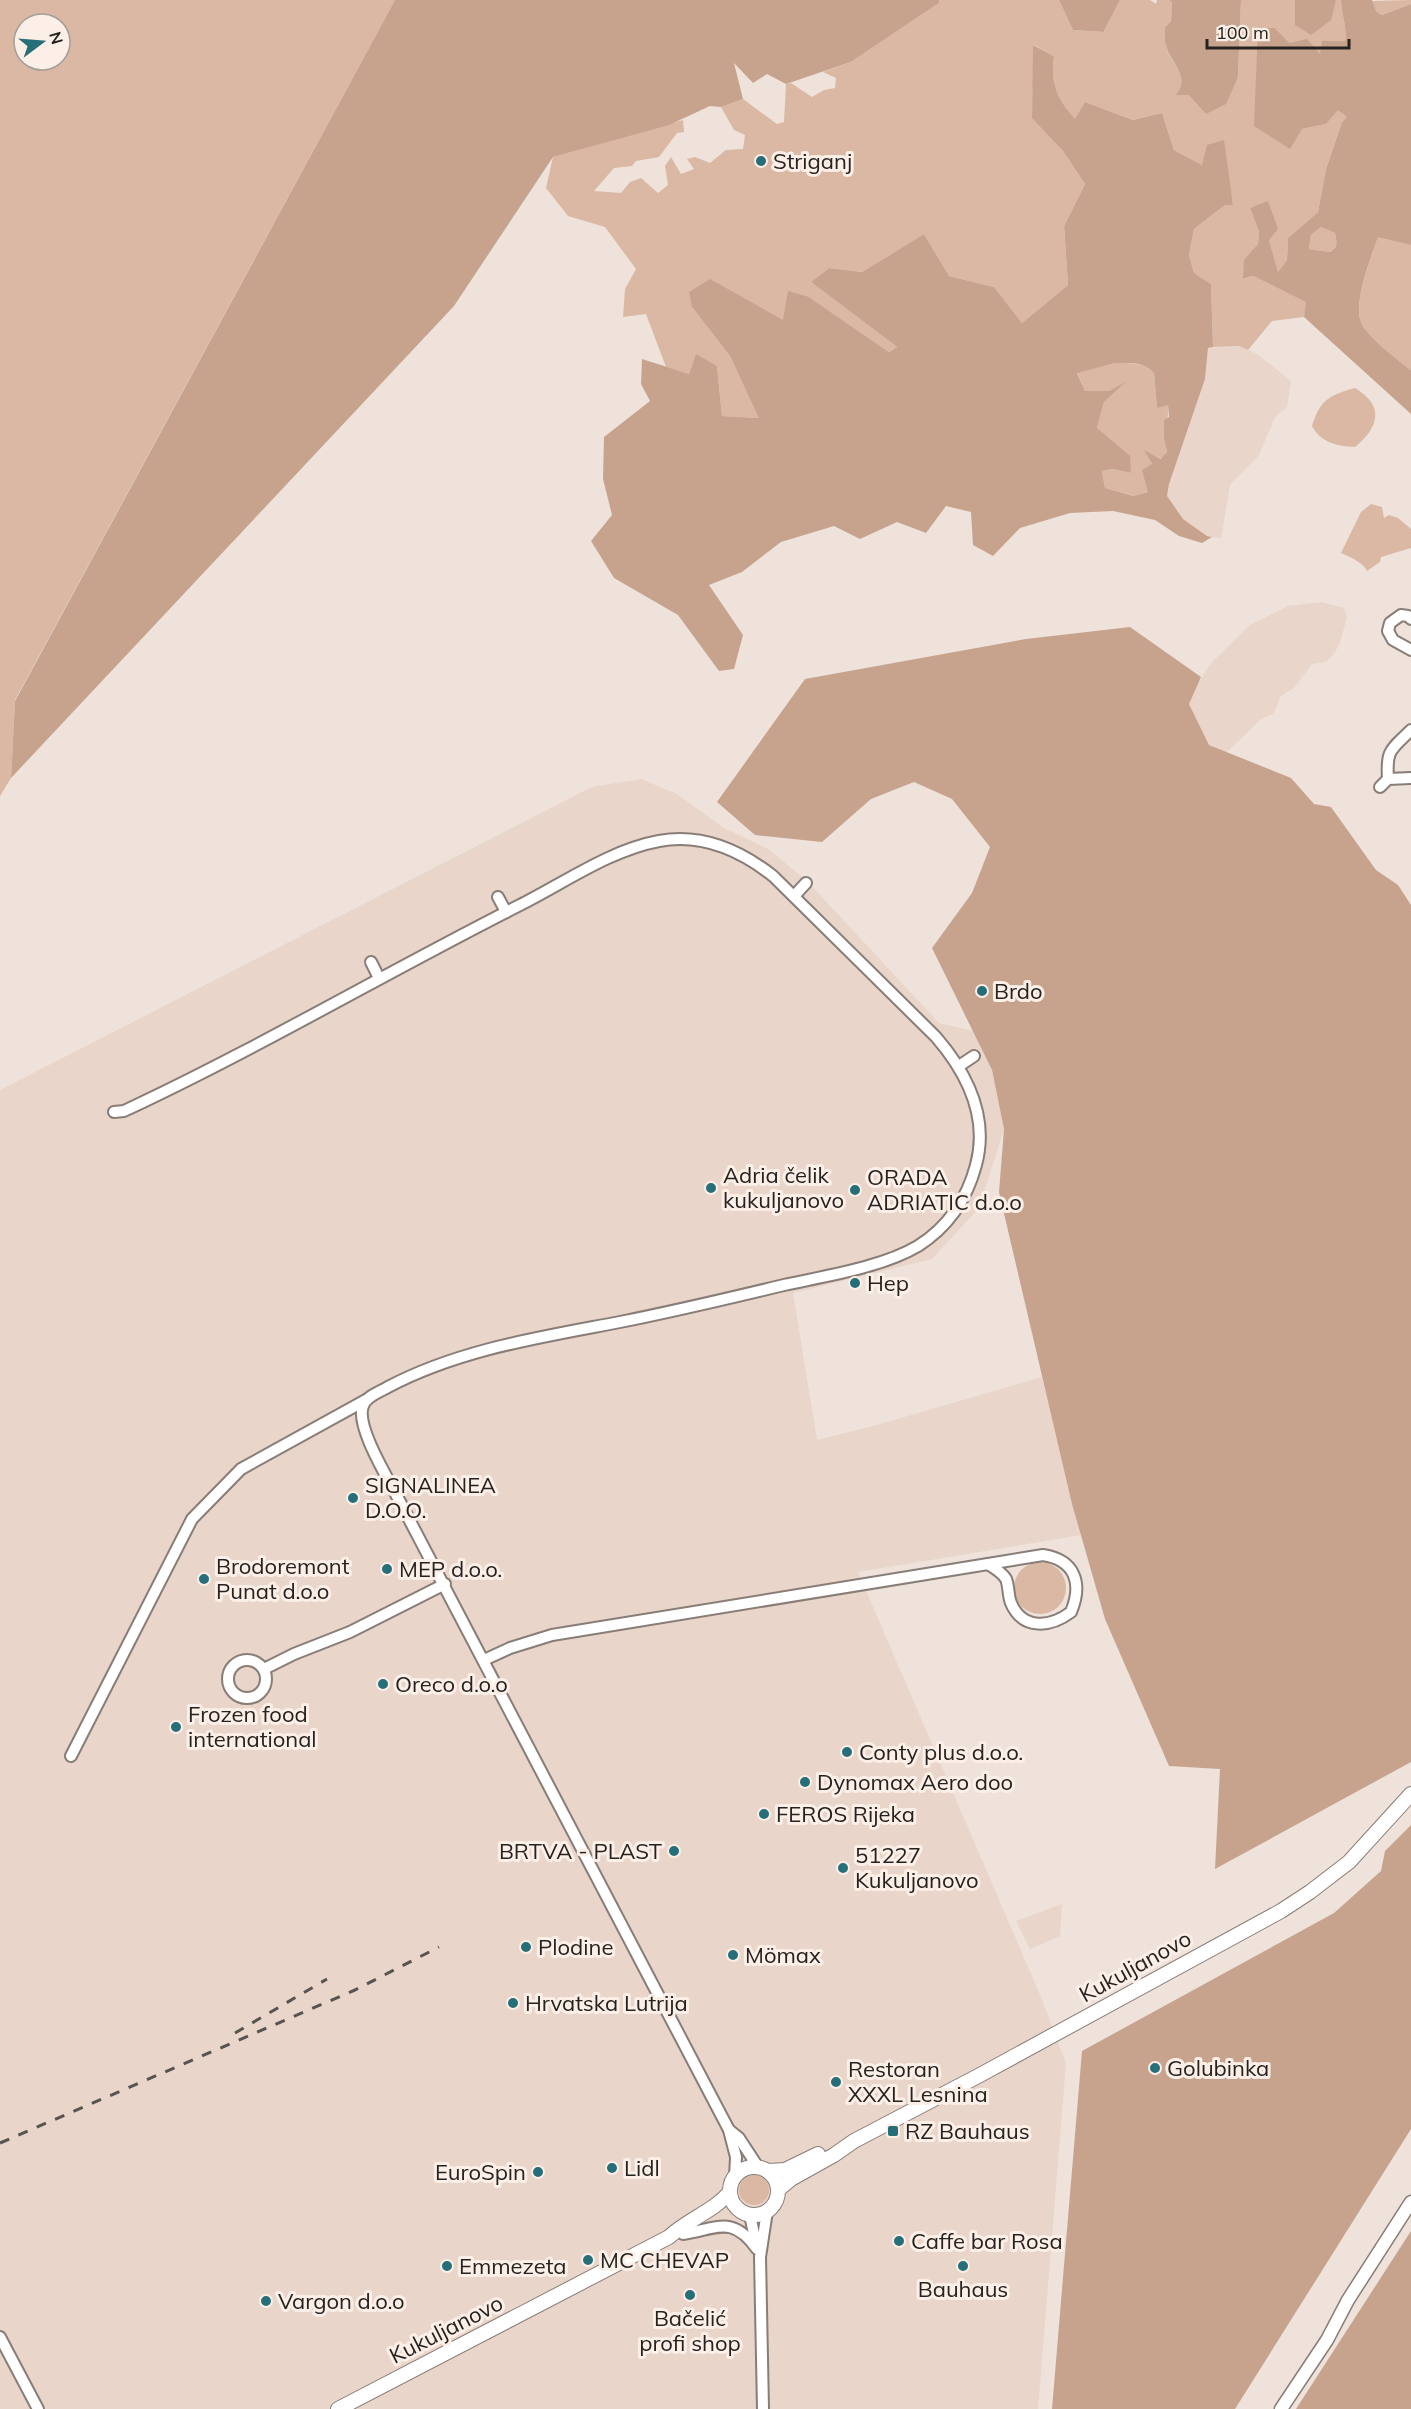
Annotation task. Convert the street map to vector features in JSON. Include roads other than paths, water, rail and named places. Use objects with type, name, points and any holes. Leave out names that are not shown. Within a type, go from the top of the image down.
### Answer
[{"type":"main road","name":"Kukuljanovo","points":[[338,2409],[723,2214],[767,2211],[777,2199],[778,2190],[791,2179],[854,2141],[1281,1911],[1349,1862],[1411,1794]]},
{"type":"main road","name":"Kukuljanovo","points":[[735,2177],[748,2168],[785,2170],[833,2147],[854,2141]]},
{"type":"main road","points":[[763,2169],[774,2177],[778,2190]]},
{"type":"main road","points":[[735,2177],[730,2192],[734,2203],[744,2212]]},
{"type":"main road","name":"Kukuljanovo","points":[[676,2236],[680,2227],[719,2205],[730,2192]]},
{"type":"street","points":[[1411,619],[1401,615],[1390,623],[1388,631],[1392,640],[1411,650]]},
{"type":"street","points":[[1411,730],[1393,747],[1386,759],[1384,783],[1411,778]]},
{"type":"street","points":[[71,1756],[192,1519],[241,1469],[409,1376],[481,1351],[817,1278],[900,1256],[941,1228],[960,1204],[971,1183],[978,1158],[979,1119],[967,1081],[936,1037],[773,876],[744,855],[711,842],[679,839],[642,845],[624,851],[185,1082],[124,1111],[114,1112]]},
{"type":"street","points":[[794,896],[806,883]]},
{"type":"street","points":[[498,897],[506,912]]},
{"type":"street","points":[[371,962],[379,978]]},
{"type":"street","points":[[958,1066],[974,1056]]},
{"type":"street","points":[[366,1400],[362,1408],[364,1429],[399,1500],[729,2130],[736,2157],[735,2177]]},
{"type":"street","points":[[484,1660],[510,1648],[552,1635],[1043,1555],[1064,1562],[1076,1580],[1078,1591],[1071,1612],[1050,1624],[1028,1621],[1018,1614],[1012,1604],[1006,1580],[998,1570],[988,1564]]},
{"type":"street","points":[[264,1670],[294,1654],[350,1632],[445,1584]]},
{"type":"street","points":[[729,2130],[739,2138],[763,2169]]},
{"type":"street","points":[[1281,2409],[1411,2202]]},
{"type":"street","points":[[763,2409],[759,2253],[767,2211]]},
{"type":"street","points":[[744,2212],[759,2253]]},
{"type":"street","points":[[676,2236],[712,2226],[728,2227],[745,2235],[759,2253]]},
{"type":"street","points":[[0,2337],[38,2409]]},
{"type":"railway","points":[[0,2143],[355,1990],[439,1947]]},
{"type":"railway","points":[[235,2033],[327,1979]]},
{"type":"place","name":"Striganj","points":[[761,161]]},
{"type":"place","name":"Brdo","points":[[982,991]]},
{"type":"place","name":"Adria čelik kukuljanovo","points":[[711,1188]]},
{"type":"place","name":"ORADA ADRIATIC d.o.o","points":[[855,1190]]},
{"type":"place","name":"Hep","points":[[855,1283]]},
{"type":"place","name":"SIGNALINEA D.O.O.","points":[[353,1498]]},
{"type":"place","name":"MEP d.o.o.","points":[[387,1569]]},
{"type":"place","name":"Brodoremont Punat d.o.o","points":[[204,1579]]},
{"type":"place","name":"Oreco d.o.o","points":[[383,1684]]},
{"type":"place","name":"Frozen food international","points":[[176,1727]]},
{"type":"place","name":"Conty plus d.o.o.","points":[[847,1752]]},
{"type":"place","name":"Dynomax Aero doo","points":[[805,1782]]},
{"type":"place","name":"FEROS Rijeka","points":[[764,1814]]},
{"type":"place","name":"BRTVA - PLAST","points":[[674,1851]]},
{"type":"place","name":"51227 Kukuljanovo","points":[[843,1868]]},
{"type":"place","name":"Plodine","points":[[526,1947]]},
{"type":"place","name":"Mömax","points":[[733,1955]]},
{"type":"place","name":"Hrvatska Lutrija","points":[[513,2003]]},
{"type":"place","name":"Golubinka","points":[[1155,2068]]},
{"type":"place","name":"Restoran XXXL Lesnina","points":[[836,2082]]},
{"type":"place","name":"RZ Bauhaus","points":[[893,2131]]},
{"type":"place","name":"Lidl","points":[[612,2168]]},
{"type":"place","name":"EuroSpin","points":[[538,2172]]},
{"type":"place","name":"Caffe bar Rosa","points":[[899,2241]]},
{"type":"place","name":"MC CHEVAP","points":[[588,2260]]},
{"type":"place","name":"Emmezeta","points":[[447,2266]]},
{"type":"place","name":"Bauhaus","points":[[963,2266]]},
{"type":"place","name":"Bačelić profi shop","points":[[690,2295]]},
{"type":"place","name":"Vargon d.o.o","points":[[266,2301]]}]
